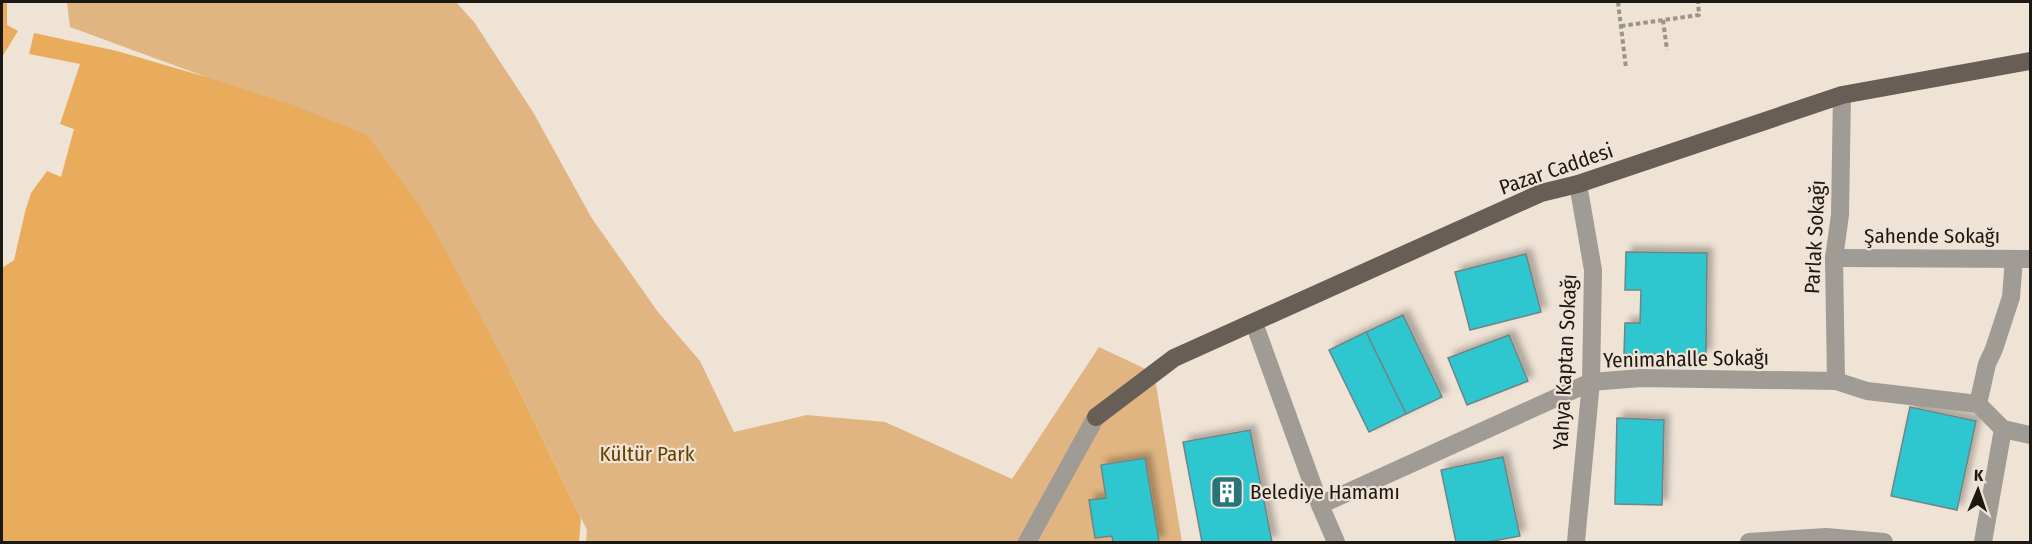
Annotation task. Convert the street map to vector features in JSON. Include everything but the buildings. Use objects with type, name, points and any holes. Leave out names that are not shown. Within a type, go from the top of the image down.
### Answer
[{"type":"main road","name":"Pazar Caddesi","points":[[1096,417],[1174,358],[1541,193],[1578,184],[1842,95],[2031,61]]},
{"type":"street","name":"Parlak Sokağı","points":[[1836,381],[1834,258],[1840,215],[1842,95]]},
{"type":"street","name":"Yahya Kaptan Sokağı","points":[[1576,543],[1591,382],[1593,270],[1578,184]]},
{"type":"street","name":"Şahende Sokağı","points":[[1834,258],[2022,259]]},
{"type":"street","points":[[2022,259],[1994,349],[1987,364],[1978,404],[2003,429],[2031,435]]},
{"type":"street","points":[[1254,323],[1336,543]]},
{"type":"street","name":"Yenimahalle Sokağı","points":[[1320,505],[1591,382],[1641,378],[1836,381],[1867,391],[1978,404]]},
{"type":"street","points":[[1027,543],[1096,417]]},
{"type":"street","points":[[1983,543],[2003,429]]},
{"type":"street","points":[[1749,543],[1826,537],[1884,543]]},
{"type":"path","points":[[1618,2],[1626,68]]},
{"type":"path","points":[[1621,26],[1699,15],[1698,2]]},
{"type":"path","points":[[1663,20],[1667,50]]},
{"type":"green space","name":"Kültür Park","points":[[67,2],[456,2],[474,22],[533,112],[591,217],[658,312],[700,361],[734,432],[807,415],[885,422],[1012,479],[1099,347],[1154,373],[1182,542],[586,542],[587,530],[510,372],[206,77],[70,27]]},
{"type":"shaded area","points":[[2,2],[7,2],[7,25],[18,31],[2,57]]},
{"type":"shaded area","points":[[34,33],[117,51],[206,77],[293,105],[367,135],[422,209],[510,372],[581,518],[579,542],[2,542],[2,268],[14,260],[31,193],[47,171],[61,177],[74,129],[60,124],[80,64],[29,54]]},
{"type":"place","name":"Belediye Hamamı","points":[[1227,492]]}]
